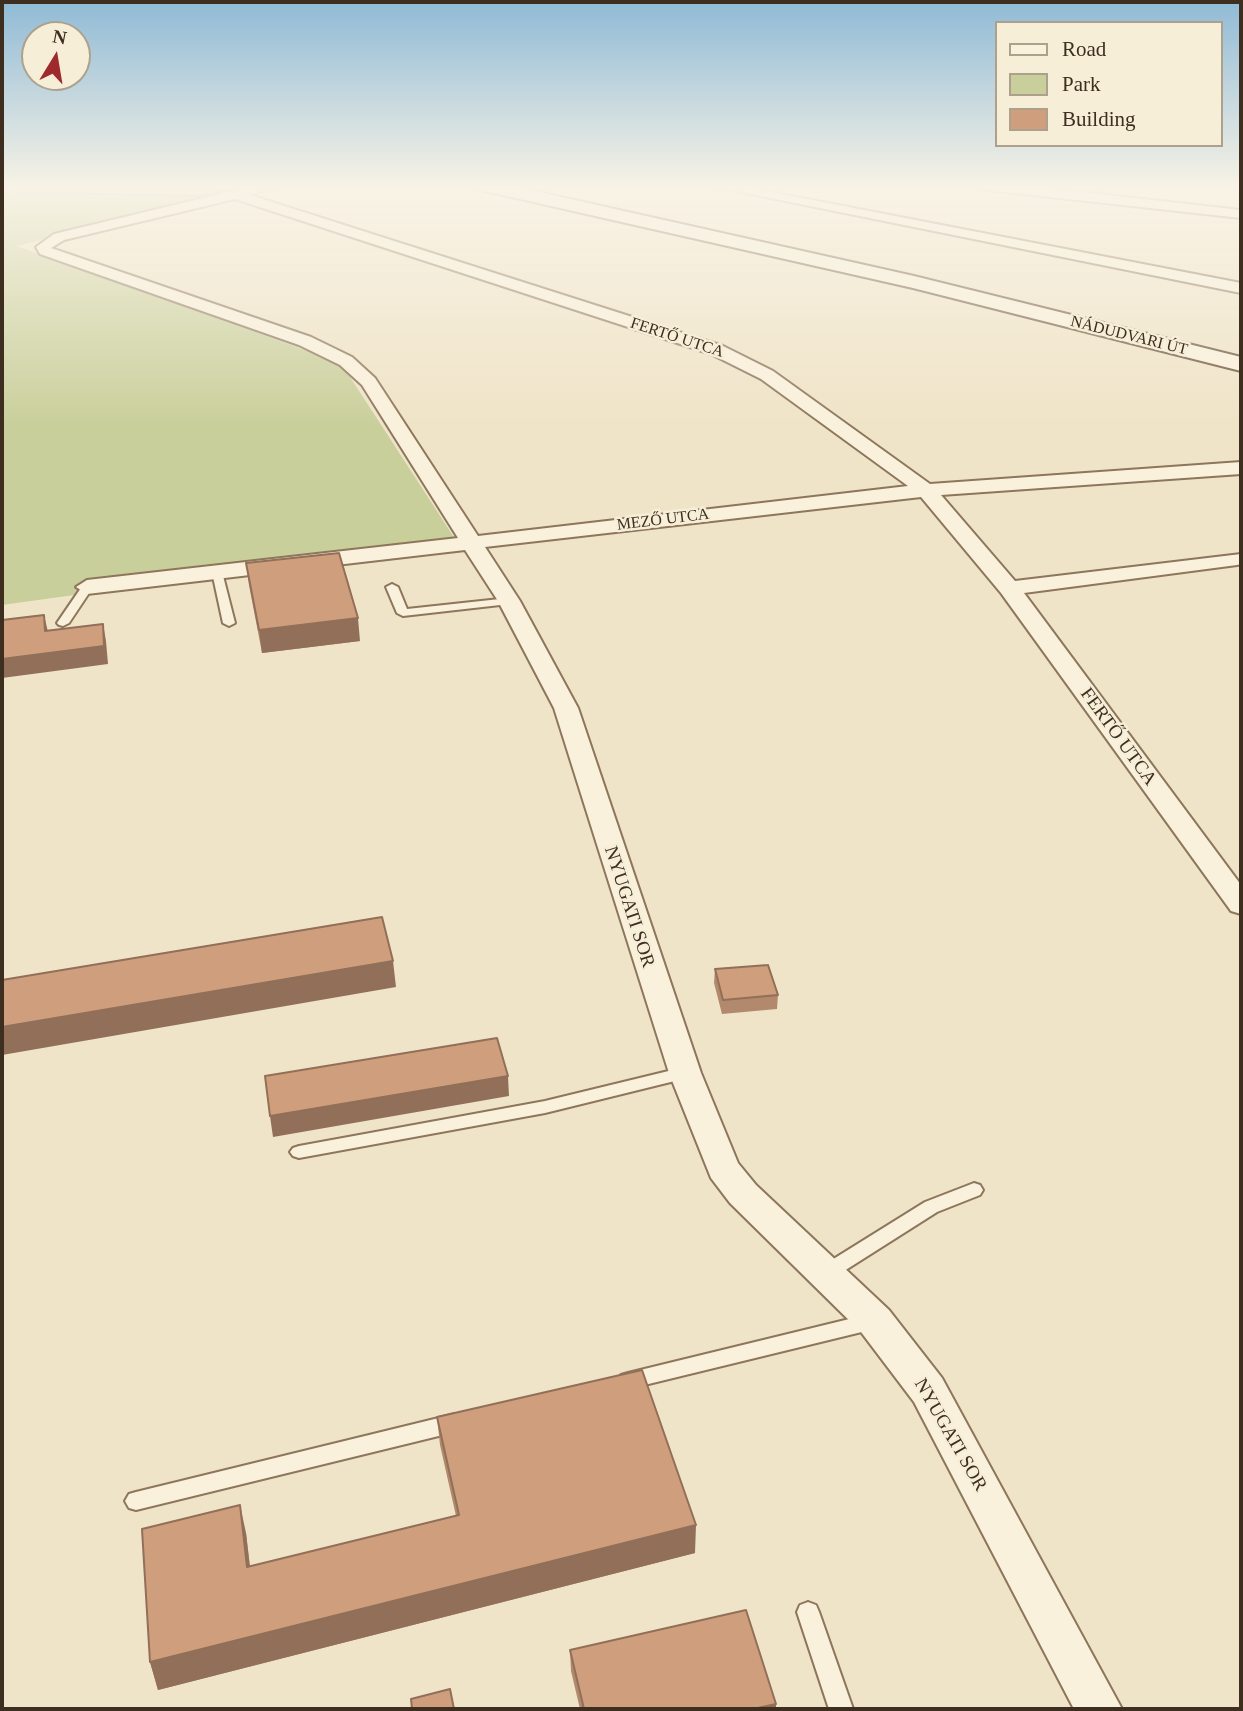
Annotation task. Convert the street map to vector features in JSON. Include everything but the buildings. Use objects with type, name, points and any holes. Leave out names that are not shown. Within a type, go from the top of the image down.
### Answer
[{"type":"main road","name":"NÁDUDVARI ÚT","points":[[842,266],[1241,364]]},
{"type":"street","name":"NYUGATI SOR","points":[[88,266],[305,341],[346,361],[369,382],[509,601],[566,708],[685,1073],[723,1169],[743,1194],[875,1321],[928,1390],[1099,1709]]},
{"type":"street","name":"FERTŐ UTCA","points":[[452,266],[743,361],[848,432],[926,490],[1009,588],[1237,892]]},
{"type":"street","points":[[1126,266],[1241,288]]},
{"type":"street","name":"MEZŐ UTCA","points":[[87,587],[926,490],[1241,468]]},
{"type":"street","points":[[1009,588],[1237,559]]},
{"type":"lane","points":[[217,572],[229,623]]},
{"type":"lane","points":[[62,623],[87,587]]},
{"type":"lane","points":[[392,587],[403,613],[509,601]]},
{"type":"lane","points":[[299,1152],[545,1107],[685,1073]]},
{"type":"lane","points":[[826,1273],[931,1207],[974,1191]]},
{"type":"lane","points":[[606,1387],[875,1321]]},
{"type":"lane","points":[[136,1501],[472,1419]]},
{"type":"lane","points":[[808,1612],[841,1709]]},
{"type":"green space","points":[[2,266],[72,266],[341,363],[457,542],[2,605]]}]
